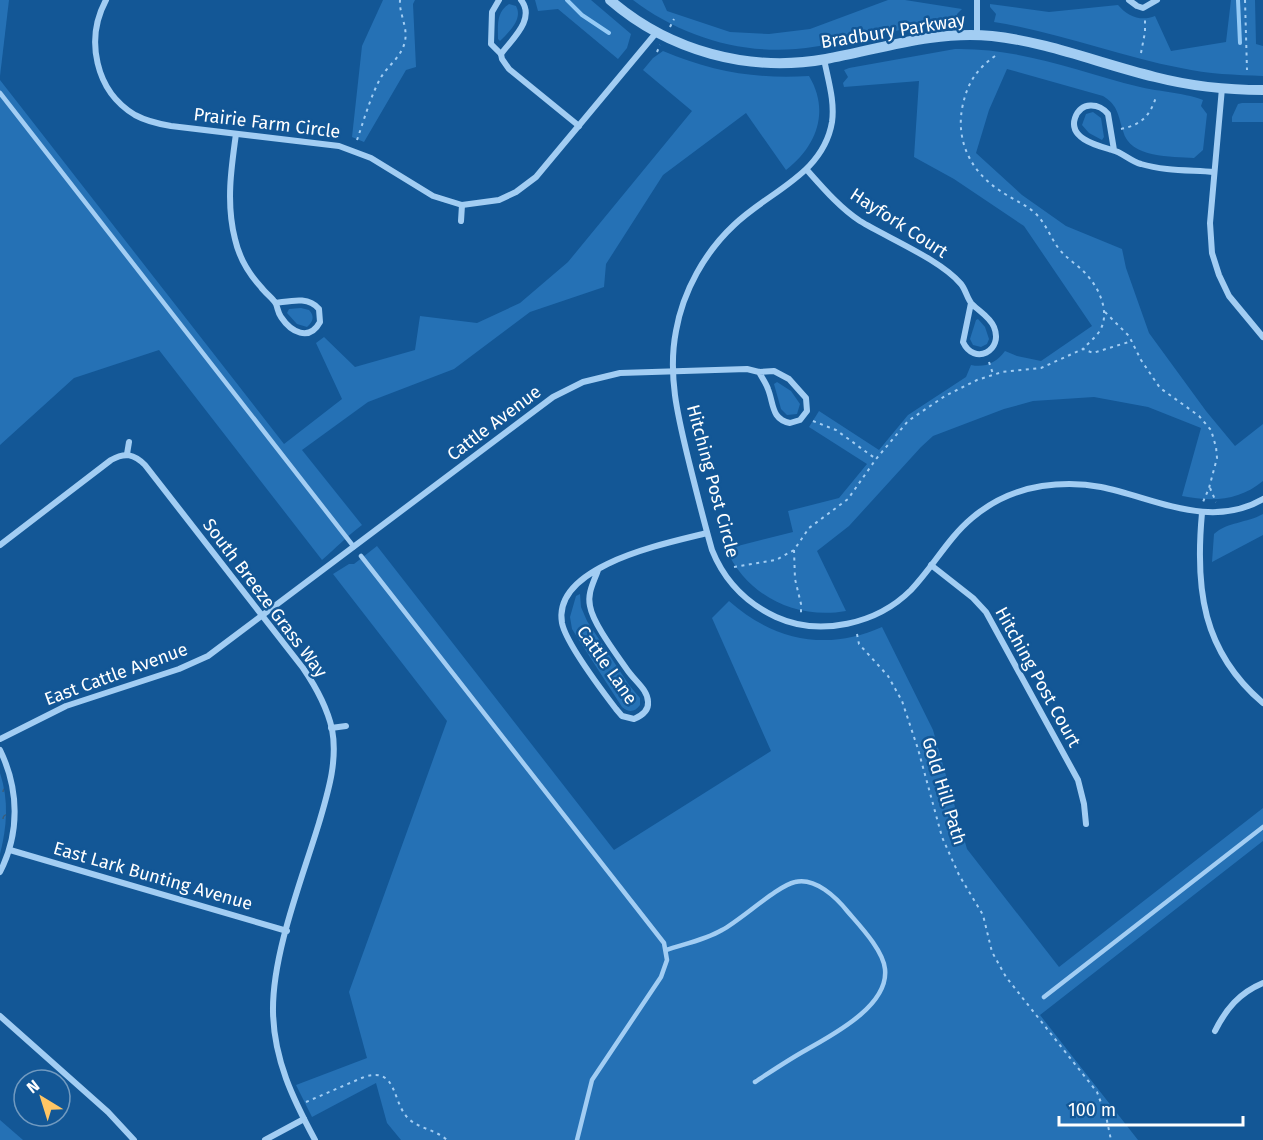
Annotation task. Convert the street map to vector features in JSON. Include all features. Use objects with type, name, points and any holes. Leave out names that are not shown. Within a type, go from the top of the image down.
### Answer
[{"type":"street","name":"Prairie Farm Circle","points":[[106,0],[96,25],[94,50],[103,77],[119,102],[134,114],[159,124],[330,144],[380,163],[434,196],[462,205],[499,200],[527,185],[544,169],[656,33]]},
{"type":"street","points":[[499,0],[492,12],[490,39],[496,50],[501,54],[509,69],[579,126]]},
{"type":"street","points":[[501,54],[526,20],[526,10],[521,0]]},
{"type":"street","name":"Bradbury Parkway","points":[[610,0],[632,18],[656,33],[711,54],[752,62],[787,63],[824,59],[936,38],[977,35],[1025,41],[1157,78],[1222,88],[1263,90]]},
{"type":"street","points":[[977,0],[977,35]]},
{"type":"street","points":[[1129,0],[1143,8],[1157,0]]},
{"type":"street","name":"Hitching Post Circle","points":[[824,59],[833,101],[832,121],[822,151],[807,170],[744,216],[712,250],[694,278],[676,329],[672,371],[678,414],[708,533],[719,567],[738,591],[779,619],[800,624],[836,626],[872,616],[902,598],[963,526],[981,511],[1010,496],[1043,486],[1072,483],[1093,485],[1202,513],[1237,510],[1263,499]]},
{"type":"street","points":[[1222,88],[1210,232],[1215,266],[1229,296],[1263,337]]},
{"type":"street","points":[[1114,150],[1108,114],[1097,106],[1082,108],[1076,117],[1075,128],[1078,133],[1098,147],[1114,150],[1140,164],[1214,172]]},
{"type":"street","points":[[236,134],[229,195],[229,209],[235,241],[255,281],[276,303],[280,316],[294,331],[305,334],[311,332],[320,322],[319,309],[310,302],[304,300],[276,303]]},
{"type":"street","name":"Hayfork Court","points":[[807,170],[850,214],[949,273],[960,283],[971,303],[986,315],[996,333],[995,346],[982,355],[972,352],[963,342],[971,303]]},
{"type":"street","points":[[461,221],[462,205]]},
{"type":"street","name":"Cattle Avenue","points":[[354,547],[553,397],[572,386],[592,379],[620,373],[747,369],[759,372],[774,371],[795,384],[806,398],[807,411],[800,420],[790,423],[778,419],[759,372]]},
{"type":"street","points":[[0,544],[111,459],[127,454],[129,442]]},
{"type":"street","name":"South Breeze Grass Way","points":[[127,454],[137,458],[145,465],[311,680],[323,703],[331,728],[333,757],[330,782],[287,931],[275,984],[274,1028],[282,1070],[291,1094],[315,1140]]},
{"type":"street","points":[[1202,513],[1199,571],[1209,626],[1234,672],[1263,703]]},
{"type":"street","name":"Cattle Lane","points":[[598,570],[590,592],[592,613],[624,664],[646,693],[648,700],[645,712],[634,719],[622,716],[569,640],[562,621],[564,604],[572,588],[588,575],[616,560],[638,551],[708,533]]},
{"type":"street","name":"East Cattle Avenue","points":[[0,739],[66,706],[199,661],[354,547]]},
{"type":"street","name":"Hitching Post Court","points":[[931,565],[973,597],[986,612],[1072,769],[1082,791],[1086,824]]},
{"type":"street","points":[[331,728],[346,726]]},
{"type":"street","points":[[0,750],[9,771],[14,794],[15,821],[10,850],[0,872]]},
{"type":"street","name":"East Lark Bunting Avenue","points":[[10,850],[287,931]]},
{"type":"street","points":[[1215,1031],[1224,1012],[1235,1000],[1263,983]]},
{"type":"street","points":[[0,1016],[108,1112],[134,1140]]},
{"type":"street","points":[[265,1140],[304,1119]]},
{"type":"lane","points":[[0,93],[354,547]]},
{"type":"lane","points":[[361,556],[660,937],[666,950],[667,960],[661,977],[592,1080],[577,1140]]},
{"type":"lane","points":[[1044,997],[1263,827]]},
{"type":"lane","points":[[666,950],[720,932],[787,885],[804,881],[825,890],[839,900],[882,956],[885,969],[884,983],[863,1012],[829,1038],[805,1050],[755,1082]]},
{"type":"path","points":[[357,140],[379,80],[404,45],[406,35],[400,11],[400,0]]},
{"type":"path","points":[[1245,0],[1247,70]]},
{"type":"path","points":[[1141,53],[1145,17]]},
{"type":"path","points":[[996,56],[976,73],[966,92],[960,126],[967,154],[976,168],[994,187],[1030,208],[1040,218],[1060,250],[1091,280],[1105,312],[1132,341],[1144,366],[1160,388],[1199,416],[1210,430],[1217,458],[1203,502]]},
{"type":"path","points":[[1121,129],[1134,126],[1146,118],[1156,97]]},
{"type":"path","points":[[734,567],[776,560],[794,550],[809,528],[848,500],[876,459],[914,416],[957,388],[993,374],[1041,368],[1083,349],[1099,332],[1105,312]]},
{"type":"path","points":[[1083,349],[1094,353],[1132,341]]},
{"type":"path","points":[[989,362],[993,374]]},
{"type":"path","points":[[813,421],[836,430],[876,459]]},
{"type":"path","points":[[1209,488],[1216,502]]},
{"type":"path","points":[[794,550],[795,579],[802,613],[800,624]]},
{"type":"path","name":"Gold Hill Path","points":[[857,634],[859,644],[885,671],[902,701],[918,749],[942,837],[959,875],[983,915],[992,952],[1006,977],[1096,1092],[1106,1116],[1111,1140]]},
{"type":"path","points":[[303,1103],[364,1077],[380,1076],[392,1083],[398,1104],[407,1118],[447,1140]]},
{"type":"green space","points":[[0,0],[9,0],[0,76]]},
{"type":"green space","points":[[383,0],[415,0],[413,4],[416,67],[406,70],[364,142],[352,137],[362,46]]},
{"type":"green space","points":[[535,0],[591,0],[631,34],[627,48],[618,59],[558,9],[538,11]]},
{"type":"green space","points":[[633,0],[662,0],[667,11],[730,32],[769,34],[810,29],[888,0],[905,0],[962,9],[957,14],[958,21],[955,22],[915,27],[816,47],[774,50],[710,40],[670,23]]},
{"type":"green space","points":[[1231,0],[1255,0],[1256,44],[1263,46],[1263,76],[1232,75],[1181,68],[1018,26],[994,22],[996,14],[990,7],[990,4],[1049,12],[1118,5],[1135,17],[1155,16],[1171,51],[1226,42]]},
{"type":"green space","points":[[509,4],[516,6],[518,16],[514,25],[500,41],[498,39],[499,20],[502,11]]},
{"type":"green space","points":[[955,49],[1026,56],[1140,87],[1203,100],[1201,106],[1207,114],[1203,150],[1194,158],[1164,156],[1134,147],[1127,140],[1115,107],[1103,96],[1007,69],[989,110],[976,153],[1022,195],[1066,226],[1122,249],[1126,268],[1149,333],[1206,411],[1235,446],[1263,424],[1263,481],[1244,493],[1225,498],[1204,499],[1182,496],[1201,428],[1148,407],[1094,397],[1033,401],[1004,409],[933,436],[849,526],[817,551],[846,611],[809,612],[792,608],[760,592],[735,566],[726,549],[793,532],[788,511],[839,498],[867,464],[809,427],[819,411],[879,450],[908,415],[966,377],[971,365],[990,364],[1005,351],[1041,361],[1092,326],[1024,226],[954,179],[914,157],[919,81],[844,87],[843,83],[848,77],[844,70],[849,68]]},
{"type":"green space","points":[[663,51],[699,64],[734,72],[770,76],[809,76],[819,102],[819,115],[817,127],[806,150],[786,170],[746,113],[663,175],[606,264],[604,287],[530,312],[454,369],[368,402],[302,450],[362,525],[322,560],[159,350],[74,378],[0,445],[0,80],[284,444],[342,399],[316,343],[324,337],[355,367],[415,350],[420,316],[477,323],[520,303],[568,262],[692,111],[643,70],[653,58]]},
{"type":"green space","points":[[1263,103],[1263,122],[1232,122],[1238,104]]},
{"type":"green space","points":[[1093,112],[1101,118],[1104,137],[1102,140],[1089,133],[1082,125],[1086,114]]},
{"type":"green space","points":[[289,309],[309,310],[313,317],[307,327],[297,324],[287,313]]},
{"type":"green space","points":[[978,319],[985,327],[989,339],[987,344],[981,347],[973,345],[970,339]]},
{"type":"green space","points":[[777,382],[791,391],[800,404],[797,414],[787,415],[781,409],[774,384]]},
{"type":"green space","points":[[1263,514],[1263,535],[1212,562],[1214,534],[1225,527]]},
{"type":"green space","points":[[377,546],[614,850],[771,751],[712,618],[729,601],[764,625],[801,638],[841,639],[882,627],[933,730],[967,849],[1059,967],[1263,808],[1263,841],[1040,1015],[1138,1140],[401,1140],[387,1123],[376,1083],[312,1117],[296,1085],[367,1058],[349,992],[447,721],[333,574],[349,564],[354,564]]},
{"type":"green space","points":[[580,594],[581,607],[587,621],[640,698],[640,705],[634,710],[629,711],[622,707],[572,629],[570,617],[576,596]]},
{"type":"green space","points":[[0,773],[5,794],[6,814],[0,854]]},
{"type":"green space","points":[[0,1120],[23,1140],[0,1140]]},
{"type":"waterway","points":[[567,0],[582,15],[609,33]]},
{"type":"waterway","points":[[1238,0],[1240,43]]}]
